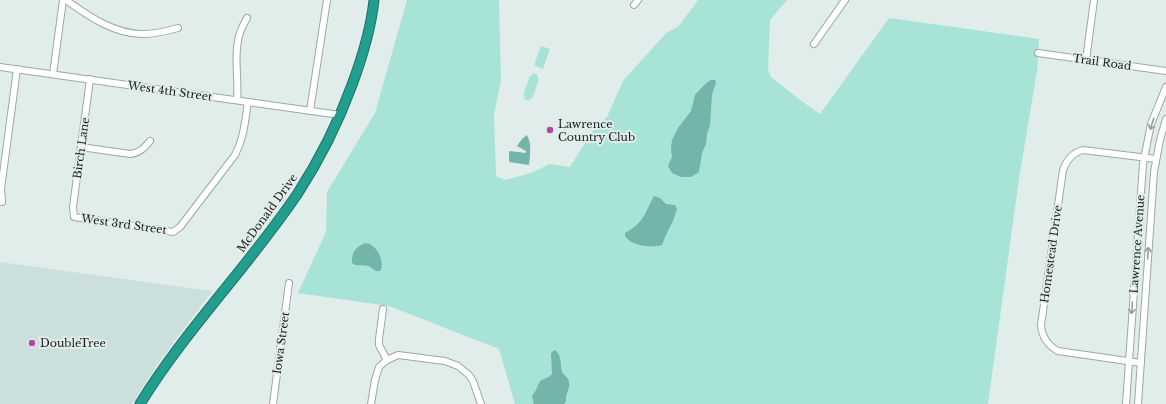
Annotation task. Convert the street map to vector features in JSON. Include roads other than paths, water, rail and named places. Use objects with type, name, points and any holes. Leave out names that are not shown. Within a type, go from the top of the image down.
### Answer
[{"type":"highway","name":"McDonald Drive","points":[[140,404],[170,358],[256,250],[298,193],[324,148],[340,115],[359,64],[374,0]]},
{"type":"highway","name":"McDonald Drive","points":[[372,13],[378,0]]},
{"type":"street","points":[[53,74],[63,0]]},
{"type":"street","points":[[66,0],[97,20],[129,33],[154,34],[178,28]]},
{"type":"street","points":[[310,110],[327,0]]},
{"type":"street","points":[[814,44],[845,0]]},
{"type":"street","points":[[1086,60],[1094,0]]},
{"type":"street","points":[[237,100],[238,40],[241,28],[247,18]]},
{"type":"street","name":"Trail Road","points":[[1038,53],[1166,71]]},
{"type":"street","name":"West 4th Street","points":[[0,67],[340,115]]},
{"type":"street","points":[[1,202],[1,189],[17,69]]},
{"type":"street","name":"Birch Lane","points":[[74,217],[73,207],[90,79]]},
{"type":"street","name":"Lawrence Avenue","points":[[1126,404],[1144,157],[1151,124],[1166,87]]},
{"type":"street","name":"West 3rd Street","points":[[74,217],[173,232],[180,227],[234,155],[244,132],[248,102]]},
{"type":"street","name":"Lawrence Avenue","points":[[1138,404],[1156,159],[1166,119]]},
{"type":"street","points":[[81,147],[130,154],[136,153],[150,142]]},
{"type":"street","name":"Homestead Drive","points":[[1141,363],[1058,351],[1053,348],[1044,338],[1041,325],[1063,170],[1066,162],[1073,154],[1083,150],[1156,159]]},
{"type":"street","name":"Iowa Street","points":[[273,404],[290,283]]},
{"type":"street","points":[[383,308],[379,345],[387,360]]},
{"type":"street","points":[[371,404],[376,373],[379,367],[387,360],[398,355],[445,361],[458,366],[469,375],[473,381],[481,404]]},
{"type":"place","name":"Lawrence Country Club","points":[[550,130]]},
{"type":"place","name":"DoubleTree","points":[[32,343]]}]
